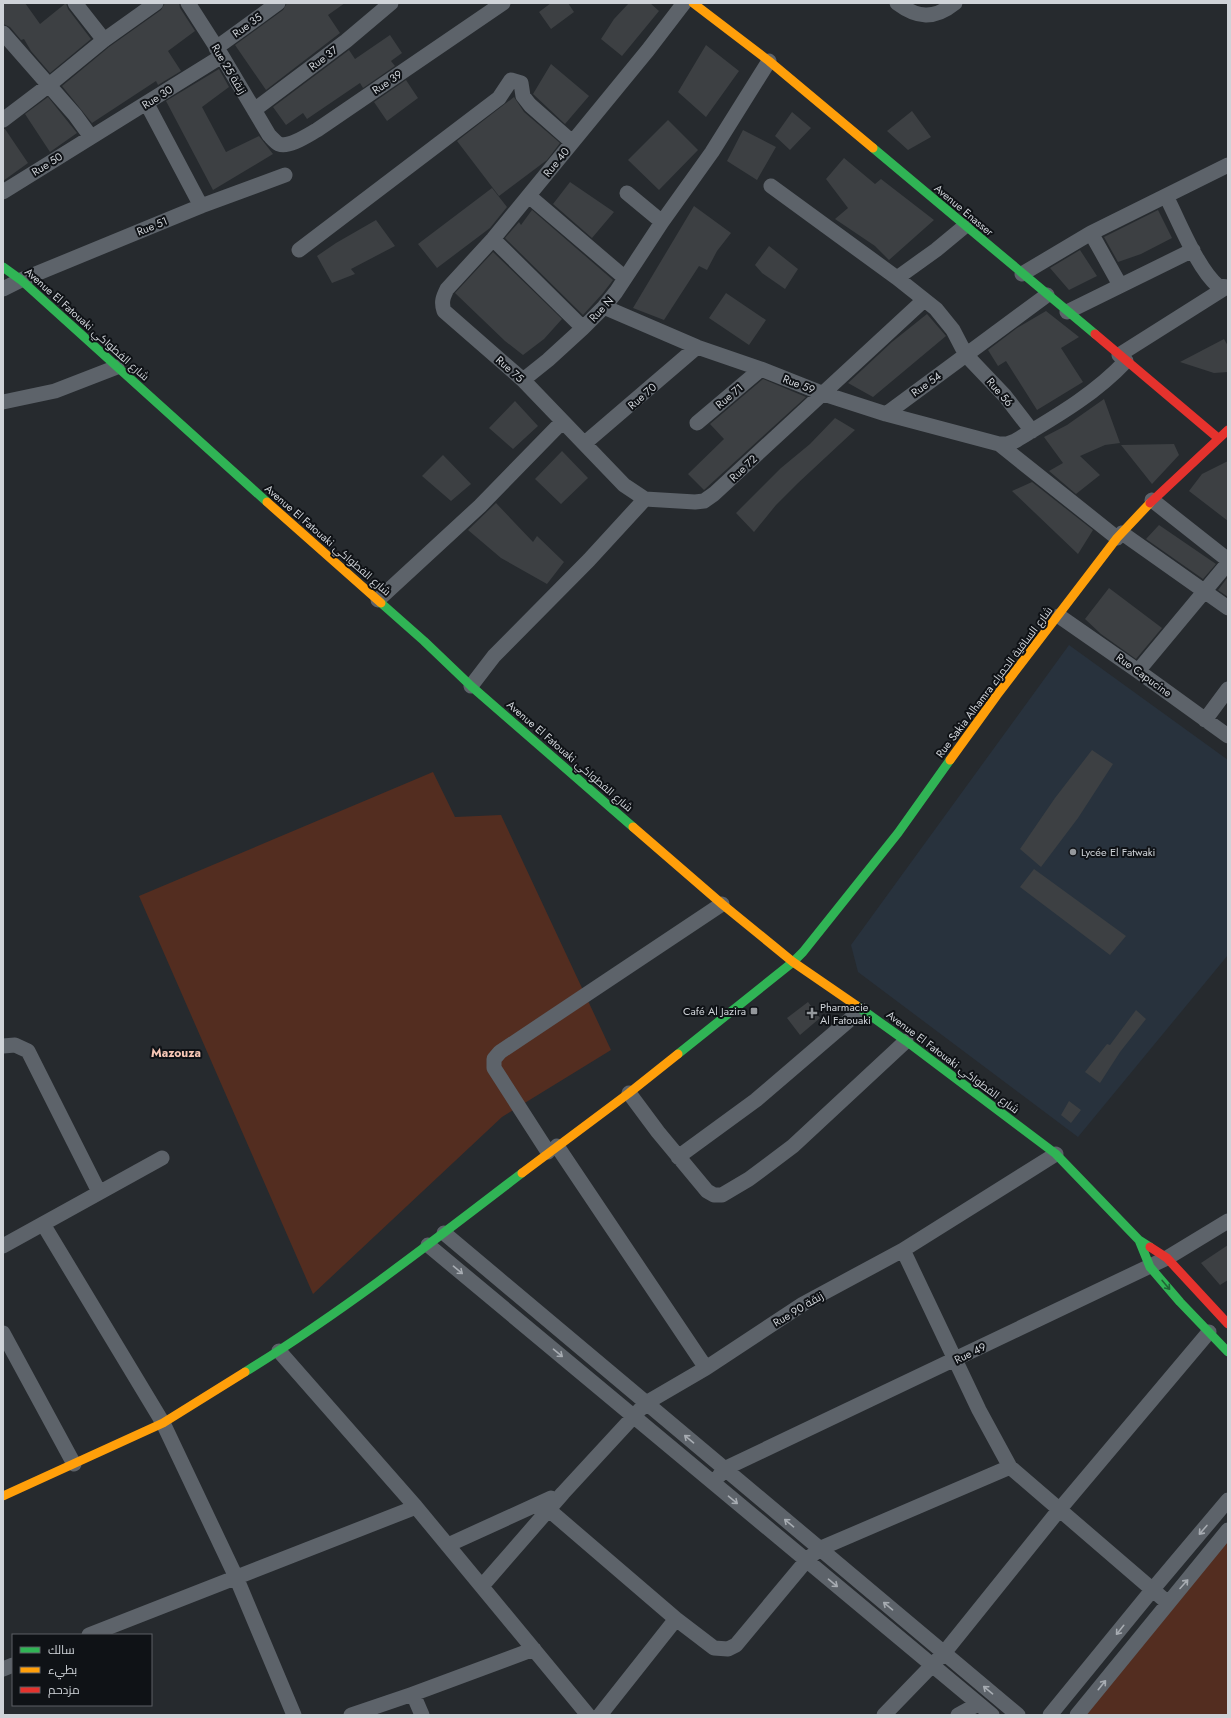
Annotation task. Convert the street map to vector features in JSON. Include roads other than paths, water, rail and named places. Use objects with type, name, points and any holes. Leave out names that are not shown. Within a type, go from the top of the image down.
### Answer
[{"type":"street","points":[[75,3],[104,40]]},
{"type":"street","points":[[3,120],[104,40],[156,3]]},
{"type":"street","name":"Rue 25 زنقة","points":[[188,3],[269,135]]},
{"type":"street","name":"Rue 35","points":[[219,52],[278,3]]},
{"type":"street","name":"Rue 37","points":[[254,110],[346,41],[391,3]]},
{"type":"street","name":"Rue 39","points":[[269,135],[277,143],[286,144],[301,139],[317,130],[503,3]]},
{"type":"street","name":"Rue 40","points":[[454,320],[444,311],[442,303],[447,288],[493,239],[529,196],[684,3]]},
{"type":"street","name":"Avenue Enasser","points":[[693,3],[769,61],[1218,438]]},
{"type":"street","points":[[897,3],[910,12],[922,16],[932,15],[950,7],[955,3]]},
{"type":"street","points":[[3,33],[75,115],[91,137]]},
{"type":"street","name":"Rue 30","points":[[91,137],[147,104],[219,52]]},
{"type":"street","name":"Rue N","points":[[523,380],[548,360],[583,328],[604,307],[616,292],[662,222],[712,152],[769,61]]},
{"type":"street","points":[[299,250],[499,98],[511,80],[521,83],[523,96],[530,105],[572,142]]},
{"type":"street","points":[[147,104],[201,206]]},
{"type":"street","name":"Rue 50","points":[[3,192],[91,137]]},
{"type":"street","points":[[1022,274],[1091,233],[1228,165]]},
{"type":"street","name":"Rue 51","points":[[3,289],[21,280],[201,206],[285,175]]},
{"type":"street","name":"Rue 56","points":[[772,186],[897,278],[943,316],[953,330],[966,355],[1005,396],[1032,431]]},
{"type":"street","points":[[627,193],[662,222]]},
{"type":"street","points":[[529,196],[625,278]]},
{"type":"street","points":[[1166,196],[1193,250],[1211,280],[1218,286],[1227,287]]},
{"type":"street","points":[[897,278],[936,250],[965,226]]},
{"type":"street","points":[[1091,233],[1120,285]]},
{"type":"street","points":[[493,239],[583,328]]},
{"type":"street","points":[[1068,312],[1193,250]]},
{"type":"street","name":"Avenue El Fatouaki شارع الفطواكي","points":[[3,267],[21,280],[378,600],[471,686],[722,904],[793,962],[906,1041],[1056,1154],[1139,1240],[1167,1258],[1228,1324]]},
{"type":"street","points":[[999,444],[1007,444],[1015,441],[1073,406],[1109,379],[1122,358],[1227,287]]},
{"type":"street","name":"Rue 54","points":[[886,414],[1047,295]]},
{"type":"street","name":"Rue 72","points":[[645,499],[704,500],[714,494],[924,300]]},
{"type":"street","name":"Rue 59","points":[[604,307],[697,347],[761,369],[824,394],[886,414],[999,444]]},
{"type":"street","name":"Rue 75","points":[[454,320],[523,380],[624,485],[645,499]]},
{"type":"street","name":"Rue 70","points":[[585,443],[697,347]]},
{"type":"street","points":[[3,402],[55,391],[117,367]]},
{"type":"street","name":"Rue 71","points":[[697,423],[761,369]]},
{"type":"street","points":[[378,600],[480,506],[562,422]]},
{"type":"street","name":"Rue Sakia Alhamra شارع الساقية الحمراء","points":[[3,1496],[163,1423],[279,1351],[428,1245],[552,1149],[629,1093],[793,962],[803,952],[898,833],[997,695],[1120,535],[1152,500],[1228,430]]},
{"type":"street","points":[[999,444],[1120,535],[1228,608]]},
{"type":"street","points":[[471,686],[494,656],[589,560],[645,499]]},
{"type":"street","points":[[1138,671],[1228,562],[1152,500]]},
{"type":"street","name":"Rue Capucine","points":[[1059,616],[1228,736]]},
{"type":"street","points":[[1205,720],[1228,689]]},
{"type":"street","points":[[706,1368],[494,1068],[494,1059],[500,1052],[722,904]]},
{"type":"street","points":[[678,1157],[756,1100],[862,1010]]},
{"type":"street","points":[[629,1093],[678,1157],[707,1190],[718,1196],[727,1194],[749,1180],[793,1146],[906,1041]]},
{"type":"street","points":[[3,1046],[15,1045],[28,1051],[99,1192]]},
{"type":"street","name":"Rue 90 زنقة","points":[[545,1506],[563,1493],[646,1403],[706,1368],[803,1304],[903,1250],[1056,1154]]},
{"type":"street","points":[[3,1246],[162,1158]]},
{"type":"street","name":"Rue 49","points":[[713,1483],[724,1468],[956,1360],[1167,1258],[1228,1221]]},
{"type":"street","points":[[43,1224],[163,1423],[236,1577],[294,1715]]},
{"type":"street","points":[[444,1233],[1018,1715]]},
{"type":"street","name":"Avenue El Fatouaki شارع الفطواكي","points":[[1139,1240],[1150,1266],[1180,1302],[1228,1352]]},
{"type":"street","points":[[428,1245],[931,1666],[992,1715]]},
{"type":"street","points":[[903,1250],[979,1410],[1010,1467],[1168,1602]]},
{"type":"street","points":[[884,1715],[944,1653],[1060,1510],[1210,1332]]},
{"type":"street","points":[[3,1333],[74,1464]]},
{"type":"street","points":[[279,1351],[416,1507],[588,1715]]},
{"type":"street","points":[[545,1506],[676,1619],[714,1648],[722,1650],[736,1645],[806,1561],[819,1549],[1010,1467]]},
{"type":"street","points":[[1050,1715],[1228,1500]]},
{"type":"street","points":[[448,1545],[545,1506]]},
{"type":"street","points":[[482,1586],[545,1506]]},
{"type":"street","points":[[92,1634],[416,1507]]},
{"type":"street","points":[[1077,1715],[1228,1530]]},
{"type":"street","points":[[600,1715],[676,1619]]},
{"type":"street","points":[[351,1715],[414,1694],[534,1650]]},
{"type":"street","points":[[414,1694],[422,1715]]},
{"type":"street","points":[[958,1715],[978,1704]]},
{"type":"place","name":"Lycée El Fatwaki","points":[[1073,852]]},
{"type":"place","name":"Café Al Jazira","points":[[754,1011]]},
{"type":"place","name":"Pharmacie Al Fatouaki","points":[[812,1013]]},
{"type":"district","name":"Mazouza","points":[[176,1053]]}]
